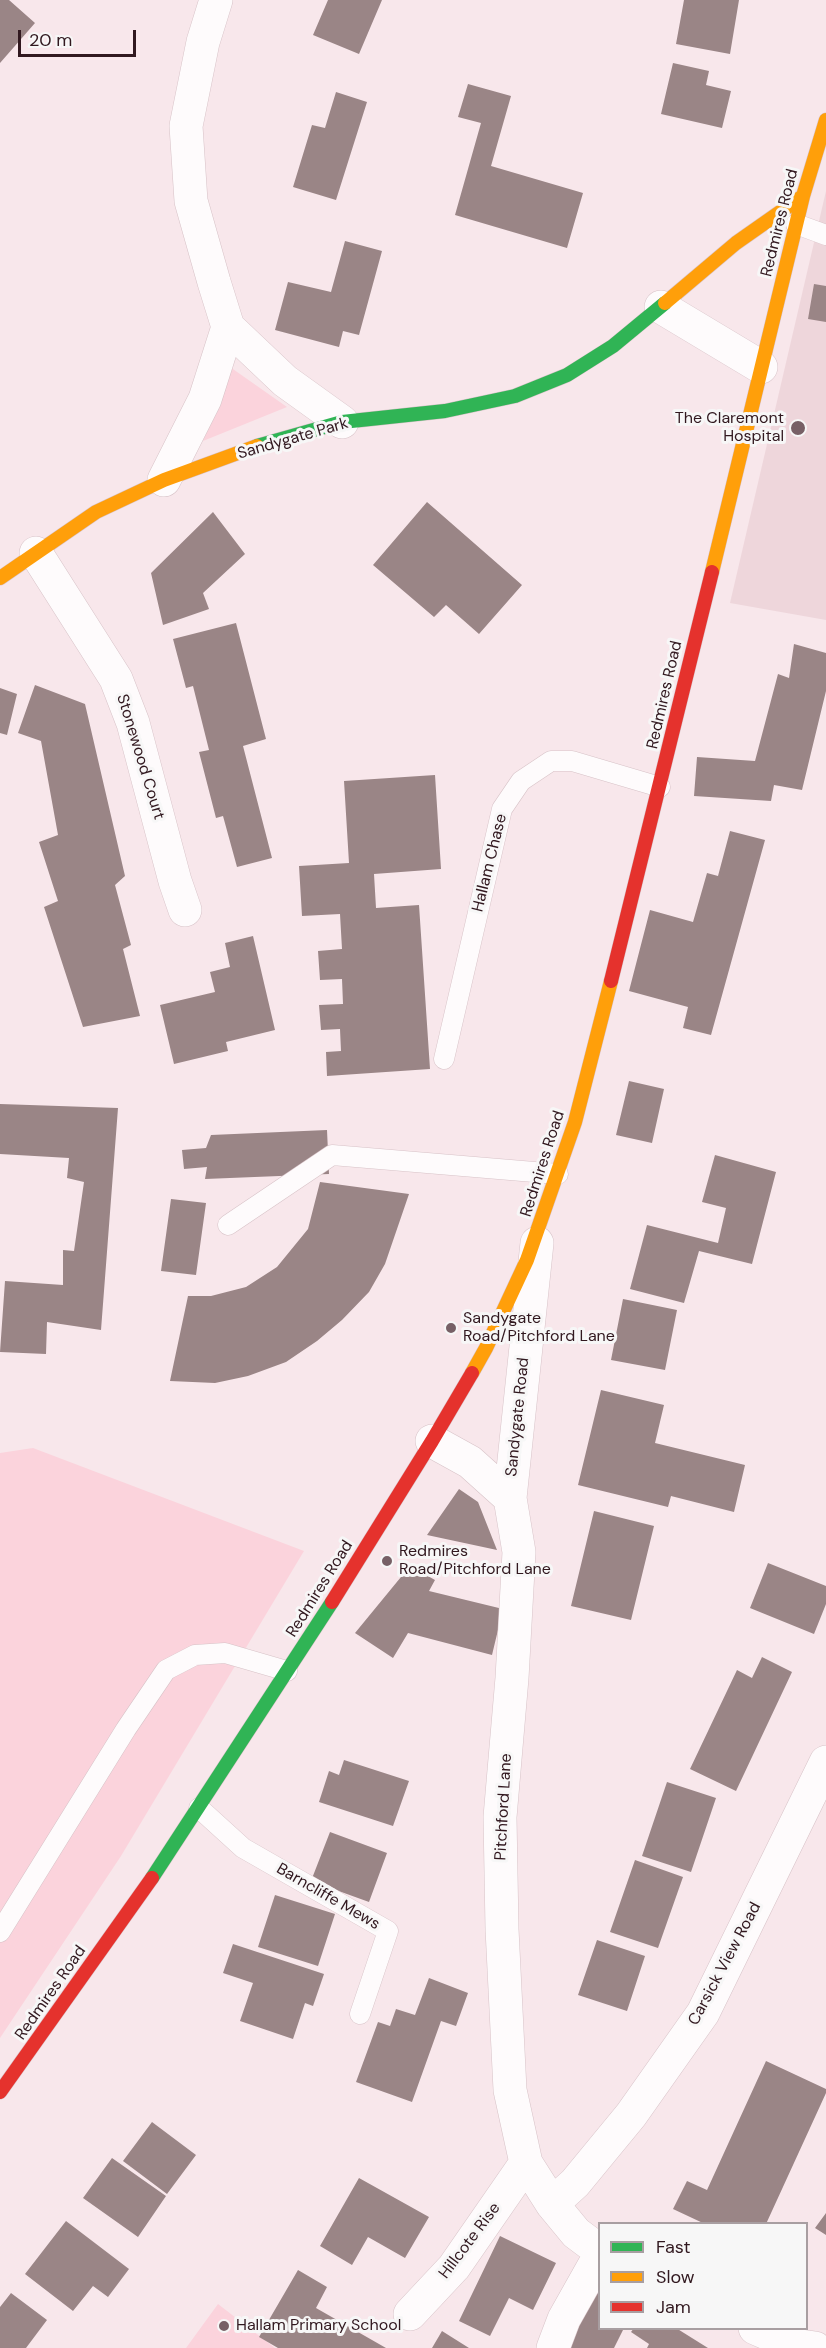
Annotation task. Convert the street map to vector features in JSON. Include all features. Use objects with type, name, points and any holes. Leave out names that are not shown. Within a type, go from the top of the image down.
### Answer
[{"type":"street","points":[[216,0],[203,42],[186,126],[191,201],[228,327],[285,381],[342,422]]},
{"type":"street","name":"Redmires Road","points":[[0,2092],[174,1848],[287,1671],[432,1441],[486,1348],[527,1260],[575,1122],[660,787],[803,196],[824,132]]},
{"type":"street","name":"Sandygate Park","points":[[0,578],[96,512],[164,480],[255,447],[342,422],[445,411],[515,396],[567,375],[613,346],[736,243],[803,196]]},
{"type":"street","points":[[661,307],[761,367]]},
{"type":"street","points":[[164,480],[205,399],[228,327]]},
{"type":"street","name":"Stonewood Court","points":[[36,553],[116,679],[133,723],[175,881],[185,910]]},
{"type":"street","name":"Sandygate Road","points":[[510,1498],[539,1229]]},
{"type":"street","points":[[432,1441],[470,1462],[510,1498]]},
{"type":"street","name":"Pitchford Lane","points":[[510,1498],[519,1552],[512,1678],[500,1817],[502,1929],[510,2090],[526,2163],[552,2204],[576,2233],[598,2251]]},
{"type":"street","name":"Carsick View Road","points":[[552,2204],[575,2183],[631,2115],[703,2013],[826,1762]]},
{"type":"street","name":"Hillcote Rise","points":[[410,2314],[454,2267],[526,2163]]},
{"type":"street","points":[[553,2348],[564,2319],[598,2257]]},
{"type":"street","points":[[760,2330],[801,2347]]},
{"type":"lane","points":[[796,224],[826,235]]},
{"type":"lane","name":"Hallam Chase","points":[[444,1059],[502,810],[521,781],[551,761],[572,761],[660,787]]},
{"type":"lane","points":[[228,1225],[332,1155],[558,1174]]},
{"type":"lane","points":[[0,1932],[126,1729],[166,1670],[195,1654],[225,1653],[287,1671]]},
{"type":"lane","name":"Barncliffe Mews","points":[[199,1808],[243,1848],[388,1931],[360,2014]]},
{"type":"shaded area","name":"The Claremont Hospital","points":[[826,191],[826,620],[730,603]]},
{"type":"shaded area","points":[[230,367],[287,407],[203,441]]},
{"type":"shaded area","points":[[33,1448],[304,1551],[121,1856],[0,2038],[0,1453]]},
{"type":"shaded area","name":"Hallam Primary School","points":[[218,2304],[275,2348],[186,2348]]},
{"type":"building","points":[[0,0],[9,0],[35,23],[0,63]]},
{"type":"building","points":[[328,0],[382,0],[359,54],[313,35]]},
{"type":"building","points":[[684,0],[739,0],[730,54],[676,44]]},
{"type":"building","points":[[673,63],[709,71],[706,85],[731,91],[722,128],[661,114]]},
{"type":"building","points":[[468,84],[511,96],[491,166],[583,193],[567,248],[455,215],[481,123],[458,117]]},
{"type":"building","points":[[336,92],[367,102],[336,200],[293,187],[312,125],[325,128]]},
{"type":"building","points":[[345,241],[382,251],[359,335],[343,331],[339,347],[275,330],[288,282],[331,292]]},
{"type":"building","points":[[814,284],[826,286],[826,322],[808,319]]},
{"type":"building","points":[[427,502],[522,585],[479,634],[446,605],[434,617],[373,565]]},
{"type":"building","points":[[213,512],[245,554],[203,593],[209,609],[163,625],[151,573]]},
{"type":"building","points":[[236,623],[266,739],[243,746],[272,858],[237,867],[223,816],[216,818],[199,752],[209,750],[193,686],[186,688],[173,639]]},
{"type":"building","points":[[794,644],[826,653],[826,691],[802,790],[774,785],[771,801],[694,796],[697,757],[755,761],[778,674],[789,678]]},
{"type":"building","points":[[35,685],[85,704],[125,876],[115,885],[131,945],[123,949],[140,1016],[83,1027],[44,907],[58,901],[39,842],[58,835],[41,741],[18,733]]},
{"type":"building","points":[[0,688],[17,694],[7,735],[0,733]]},
{"type":"building","points":[[435,775],[441,869],[374,874],[376,908],[419,905],[430,1069],[327,1076],[326,1052],[341,1051],[340,1029],[321,1030],[319,1005],[343,1004],[342,979],[320,980],[318,951],[342,949],[340,914],[302,916],[299,866],[349,863],[344,781]]},
{"type":"building","points":[[730,831],[765,840],[711,1035],[683,1028],[688,1007],[629,991],[650,910],[693,922],[707,873],[718,876]]},
{"type":"building","points":[[253,936],[275,1030],[226,1042],[228,1051],[174,1064],[160,1005],[215,992],[210,972],[230,967],[225,943]]},
{"type":"building","points":[[629,1081],[664,1089],[652,1143],[616,1135]]},
{"type":"building","points":[[0,1104],[118,1108],[101,1330],[47,1322],[46,1354],[0,1352],[5,1281],[63,1285],[63,1250],[74,1251],[84,1182],[67,1178],[69,1158],[0,1154]]},
{"type":"building","points":[[327,1130],[329,1174],[205,1179],[207,1167],[184,1169],[182,1150],[206,1148],[211,1135]]},
{"type":"building","points":[[715,1155],[776,1172],[752,1264],[699,1251],[684,1303],[630,1289],[647,1225],[718,1243],[726,1208],[702,1202]]},
{"type":"building","points":[[320,1182],[409,1194],[385,1264],[369,1292],[342,1320],[317,1341],[286,1362],[248,1376],[215,1383],[170,1381],[188,1296],[211,1296],[246,1287],[277,1267],[308,1229]]},
{"type":"building","points":[[171,1199],[206,1203],[196,1275],[161,1271]]},
{"type":"building","points":[[623,1299],[677,1310],[665,1370],[611,1360]]},
{"type":"building","points":[[601,1390],[664,1405],[655,1443],[745,1465],[734,1512],[671,1496],[668,1507],[578,1485]]},
{"type":"building","points":[[459,1489],[478,1502],[497,1550],[427,1535]]},
{"type":"building","points":[[594,1511],[654,1526],[631,1620],[571,1606]]},
{"type":"building","points":[[768,1563],[826,1586],[826,1604],[814,1634],[750,1608]]},
{"type":"building","points":[[410,1566],[435,1580],[429,1591],[503,1609],[492,1655],[408,1633],[393,1658],[355,1633]]},
{"type":"building","points":[[762,1657],[792,1672],[736,1791],[690,1769],[737,1670],[752,1678]]},
{"type":"building","points":[[344,1760],[409,1781],[393,1826],[319,1802],[329,1771],[339,1775]]},
{"type":"building","points":[[667,1782],[716,1798],[691,1872],[642,1856]]},
{"type":"building","points":[[330,1832],[387,1853],[369,1902],[311,1881]]},
{"type":"building","points":[[635,1860],[683,1877],[658,1948],[610,1932]]},
{"type":"building","points":[[275,1895],[335,1914],[318,1966],[258,1947]]},
{"type":"building","points":[[597,1940],[645,1956],[627,2011],[578,1995]]},
{"type":"building","points":[[233,1944],[324,1974],[313,2006],[305,2003],[293,2039],[240,2021],[253,1983],[223,1973]]},
{"type":"building","points":[[429,1978],[468,1993],[456,2026],[441,2021],[412,2102],[356,2082],[378,2022],[390,2026],[396,2009],[415,2015]]},
{"type":"building","points":[[766,2061],[826,2089],[767,2222],[701,2222],[673,2209],[687,2181],[707,2190]]},
{"type":"building","points":[[152,2122],[196,2155],[167,2194],[123,2161]]},
{"type":"building","points":[[112,2158],[166,2196],[138,2237],[83,2198]]},
{"type":"building","points":[[359,2178],[429,2217],[405,2258],[368,2237],[352,2265],[320,2246]]},
{"type":"building","points":[[826,2213],[826,2235],[815,2228]]},
{"type":"building","points":[[66,2221],[129,2269],[108,2297],[93,2286],[73,2311],[25,2274]]},
{"type":"building","points":[[500,2236],[556,2263],[533,2310],[509,2298],[490,2336],[459,2321]]},
{"type":"building","points":[[298,2270],[327,2287],[316,2308],[386,2348],[278,2348],[259,2337]]},
{"type":"building","points":[[598,2291],[598,2330],[623,2330],[614,2348],[565,2348]]},
{"type":"building","points":[[11,2293],[47,2320],[26,2348],[0,2348],[0,2307]]},
{"type":"building","points":[[632,2330],[679,2330],[708,2348],[647,2348],[649,2344],[631,2332]]},
{"type":"building","points":[[442,2331],[469,2348],[432,2348]]},
{"type":"traffic: fast","points":[[257,446],[342,422],[445,411],[515,396],[567,375],[613,346],[665,303]]},
{"type":"traffic: fast","points":[[152,1878],[332,1602]]},
{"type":"traffic: slow","points":[[712,572],[803,196],[826,120]]},
{"type":"traffic: slow","points":[[665,303],[736,243],[803,196]]},
{"type":"traffic: slow","points":[[0,578],[96,512],[164,480],[257,446]]},
{"type":"traffic: slow","points":[[472,1373],[527,1260],[575,1122],[611,981]]},
{"type":"traffic: jam","points":[[611,981],[712,572]]},
{"type":"traffic: jam","points":[[332,1602],[472,1373]]},
{"type":"traffic: jam","points":[[0,2092],[152,1878]]},
{"type":"place","name":"The Claremont Hospital","points":[[798,428]]},
{"type":"place","name":"Sandygate Road/Pitchford Lane","points":[[451,1328]]},
{"type":"place","name":"Redmires Road/Pitchford Lane","points":[[387,1561]]},
{"type":"place","name":"Hallam Primary School","points":[[224,2326]]}]
